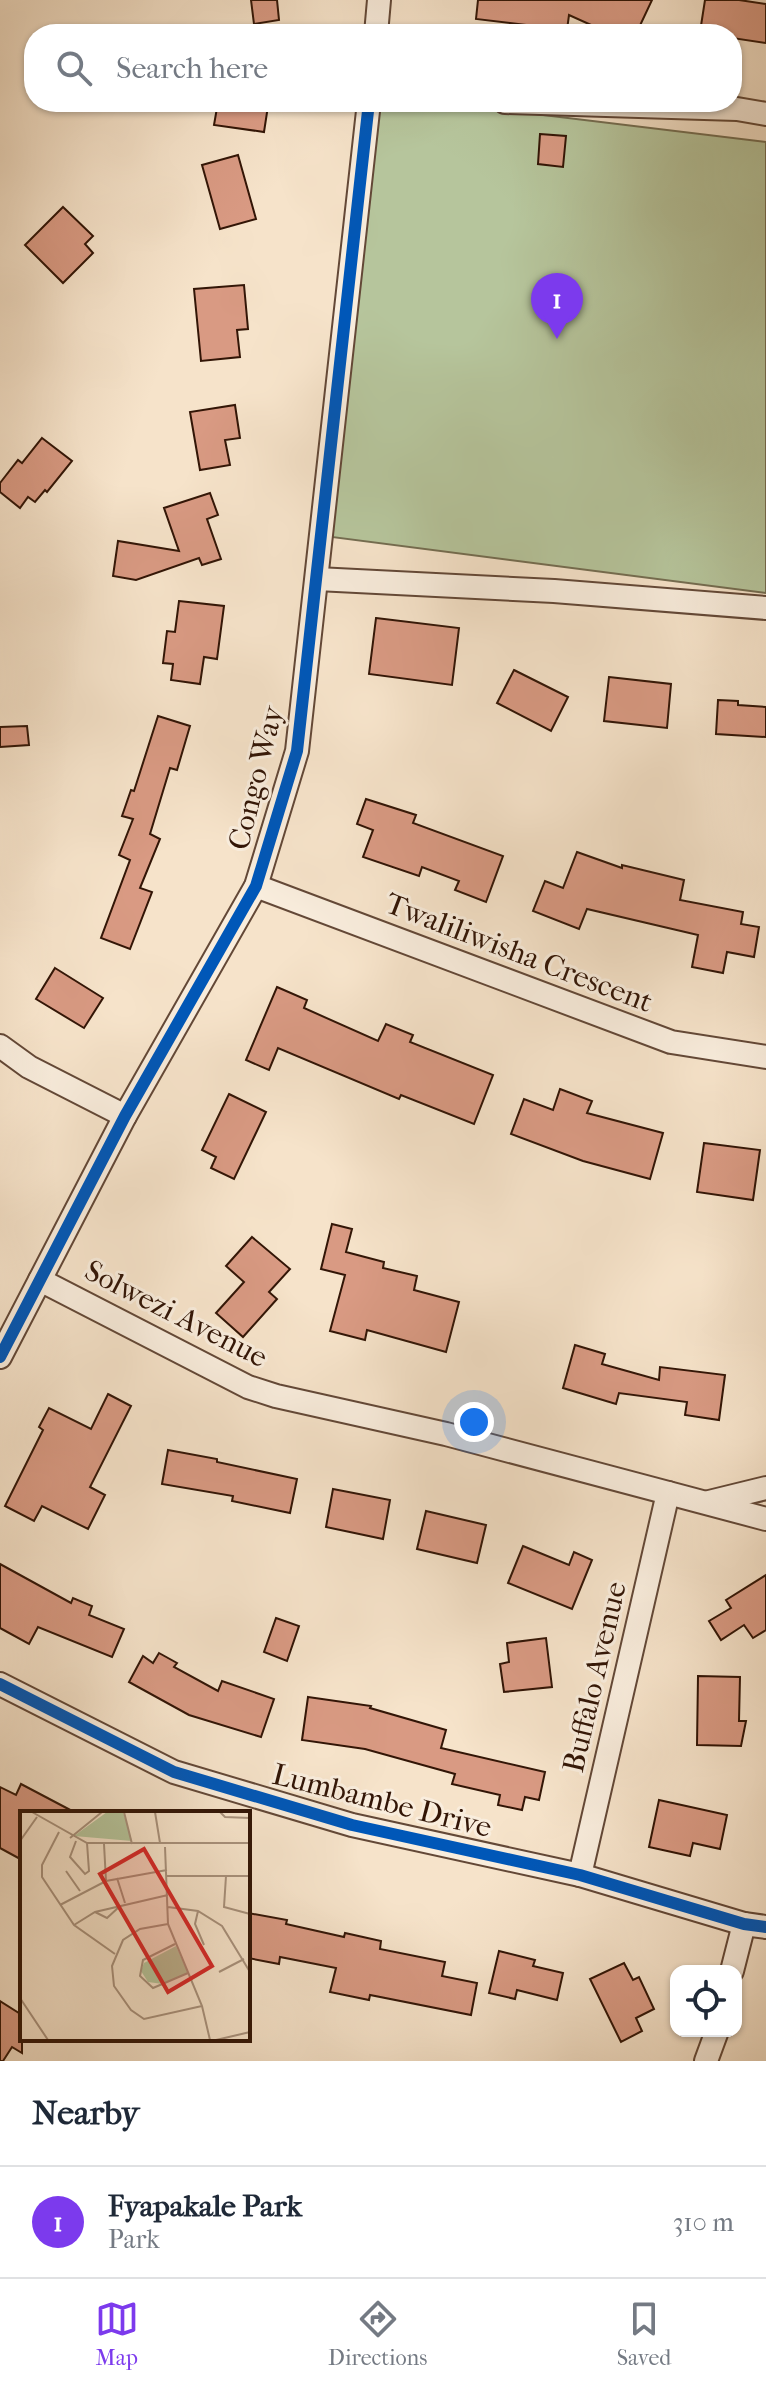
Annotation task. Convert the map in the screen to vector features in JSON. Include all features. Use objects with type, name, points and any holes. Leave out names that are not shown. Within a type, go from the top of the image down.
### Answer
[{"type":"street","points":[[377,24],[379,0]]},
{"type":"street","points":[[742,110],[766,114]]},
{"type":"street","name":"Congo Way","points":[[0,1357],[125,1116],[256,886],[297,751],[368,112]]},
{"type":"street","points":[[317,579],[554,591],[766,608]]},
{"type":"street","name":"Twaliliwisha Crescent","points":[[256,886],[671,1042],[766,1057]]},
{"type":"street","points":[[0,1046],[29,1067],[125,1116]]},
{"type":"street","name":"Solwezi Avenue","points":[[40,1280],[248,1387],[446,1434],[766,1519]]},
{"type":"street","name":"Solwezi Avenue","points":[[705,1503],[766,1488]]},
{"type":"street","name":"Buffalo Avenue","points":[[580,1875],[668,1493]]},
{"type":"street","name":"Lumbambe Drive","points":[[0,1684],[174,1772],[352,1825],[580,1875],[755,1926]]},
{"type":"street","points":[[735,1965],[755,1926]]},
{"type":"street","points":[[706,2061],[715,2037]]},
{"type":"green space","points":[[375,112],[518,112],[766,142],[766,593],[324,536]]},
{"type":"building","points":[[251,0],[277,0],[279,20],[254,24]]},
{"type":"building","points":[[478,0],[652,0],[641,24],[589,24],[569,15],[568,24],[517,24],[476,19]]},
{"type":"building","points":[[705,0],[766,4],[766,43],[742,39],[742,24],[701,24]]},
{"type":"building","points":[[216,112],[267,112],[264,132],[214,125]]},
{"type":"building","points":[[540,134],[566,136],[563,167],[538,164]]},
{"type":"building","points":[[238,155],[256,219],[220,229],[202,165]]},
{"type":"building","points":[[63,207],[93,236],[85,244],[93,253],[63,283],[25,245]]},
{"type":"building","points":[[244,285],[248,329],[237,330],[240,357],[201,361],[194,289]]},
{"type":"building","points":[[235,405],[240,438],[225,440],[230,465],[200,470],[190,412]]},
{"type":"building","points":[[42,438],[72,461],[47,492],[45,490],[35,502],[28,497],[20,508],[0,492],[0,483],[18,460],[22,463]]},
{"type":"building","points":[[210,493],[218,515],[207,519],[221,559],[202,565],[199,558],[136,580],[113,576],[118,541],[179,551],[164,508]]},
{"type":"building","points":[[179,601],[224,606],[217,659],[204,657],[200,684],[171,680],[173,664],[163,663],[167,631],[175,632]]},
{"type":"building","points":[[376,618],[459,628],[452,685],[369,674]]},
{"type":"building","points":[[514,670],[568,697],[551,731],[497,703]]},
{"type":"building","points":[[609,677],[671,684],[667,728],[604,721]]},
{"type":"building","points":[[718,700],[766,707],[766,737],[716,734]]},
{"type":"building","points":[[158,716],[190,726],[177,770],[170,768],[150,834],[160,839],[140,888],[152,892],[130,949],[101,938],[130,860],[119,855],[133,819],[122,816],[131,790],[134,791]]},
{"type":"building","points":[[27,726],[29,745],[0,747],[0,727]]},
{"type":"building","points":[[366,799],[416,815],[413,823],[503,856],[486,902],[455,890],[459,881],[422,867],[419,876],[363,857],[373,830],[357,824]]},
{"type":"building","points":[[577,852],[622,868],[622,865],[684,880],[680,900],[743,912],[741,924],[759,927],[754,957],[727,952],[723,973],[692,967],[698,935],[587,909],[579,929],[533,911],[545,881],[563,888]]},
{"type":"building","points":[[55,968],[103,998],[84,1028],[36,999]]},
{"type":"building","points":[[277,987],[307,1000],[304,1008],[378,1041],[386,1024],[413,1035],[410,1042],[493,1075],[474,1124],[401,1095],[399,1099],[278,1048],[269,1070],[246,1060]]},
{"type":"building","points":[[560,1089],[592,1101],[587,1113],[663,1133],[650,1179],[583,1161],[511,1134],[524,1099],[553,1110]]},
{"type":"building","points":[[229,1094],[266,1112],[234,1179],[211,1168],[216,1157],[202,1150]]},
{"type":"building","points":[[704,1143],[760,1150],[753,1200],[697,1192]]},
{"type":"building","points":[[332,1224],[352,1229],[346,1252],[384,1262],[383,1268],[417,1276],[414,1290],[459,1302],[446,1352],[367,1330],[365,1340],[330,1331],[345,1275],[321,1269]]},
{"type":"building","points":[[252,1237],[290,1269],[269,1292],[277,1299],[243,1337],[216,1313],[244,1282],[226,1266]]},
{"type":"building","points":[[575,1345],[605,1354],[602,1364],[659,1380],[660,1367],[725,1375],[719,1420],[685,1415],[687,1402],[619,1393],[616,1404],[563,1388]]},
{"type":"building","points":[[108,1394],[131,1406],[90,1487],[105,1495],[88,1529],[42,1506],[34,1521],[5,1506],[43,1430],[39,1427],[49,1408],[91,1429]]},
{"type":"building","points":[[168,1450],[297,1479],[290,1513],[232,1501],[233,1496],[162,1484]]},
{"type":"building","points":[[333,1489],[390,1500],[383,1539],[326,1527]]},
{"type":"building","points":[[426,1511],[486,1525],[477,1563],[417,1549]]},
{"type":"building","points":[[523,1546],[569,1565],[574,1552],[592,1560],[572,1609],[508,1583]]},
{"type":"building","points":[[0,1564],[71,1603],[73,1598],[92,1606],[89,1615],[124,1629],[112,1657],[38,1627],[29,1644],[0,1628]]},
{"type":"building","points":[[766,1575],[766,1630],[753,1638],[744,1625],[721,1640],[709,1621],[731,1608],[726,1600]]},
{"type":"building","points":[[276,1618],[299,1626],[287,1661],[264,1652]]},
{"type":"building","points":[[546,1638],[552,1687],[504,1692],[500,1664],[509,1662],[507,1643]]},
{"type":"building","points":[[159,1653],[177,1663],[174,1667],[218,1691],[222,1681],[274,1699],[261,1737],[189,1715],[129,1682],[143,1656],[153,1663]]},
{"type":"building","points":[[698,1676],[740,1677],[739,1721],[746,1721],[741,1746],[697,1745]]},
{"type":"building","points":[[308,1697],[371,1706],[446,1730],[441,1748],[545,1772],[539,1800],[525,1797],[522,1810],[498,1805],[500,1795],[452,1784],[455,1774],[365,1749],[302,1740]]},
{"type":"building","points":[[21,1784],[72,1811],[20,1811],[20,1859],[0,1848],[0,1787],[16,1795]]},
{"type":"building","points":[[659,1800],[727,1815],[720,1849],[693,1843],[690,1856],[649,1847]]},
{"type":"building","points":[[250,1913],[287,1920],[286,1924],[344,1937],[345,1933],[381,1941],[380,1949],[445,1962],[442,1976],[477,1983],[471,2015],[370,1995],[369,2000],[330,1992],[336,1968],[280,1957],[279,1964],[250,1958]]},
{"type":"building","points":[[499,1951],[535,1960],[533,1966],[563,1973],[557,2000],[517,1990],[515,1999],[489,1993]]},
{"type":"building","points":[[624,1963],[633,1980],[639,1977],[654,2009],[636,2018],[642,2031],[621,2042],[590,1979]]},
{"type":"building","points":[[0,2001],[20,2014],[22,2053],[12,2047],[0,2061]]},
{"type":"cycle path","points":[[0,1357],[125,1116],[256,886],[297,751],[368,112]]},
{"type":"cycle path","points":[[0,1684],[174,1772],[352,1825],[580,1875],[744,1924],[766,1927]]},
{"type":"place","name":"Fyapakale Park","points":[[557,339]]}]
